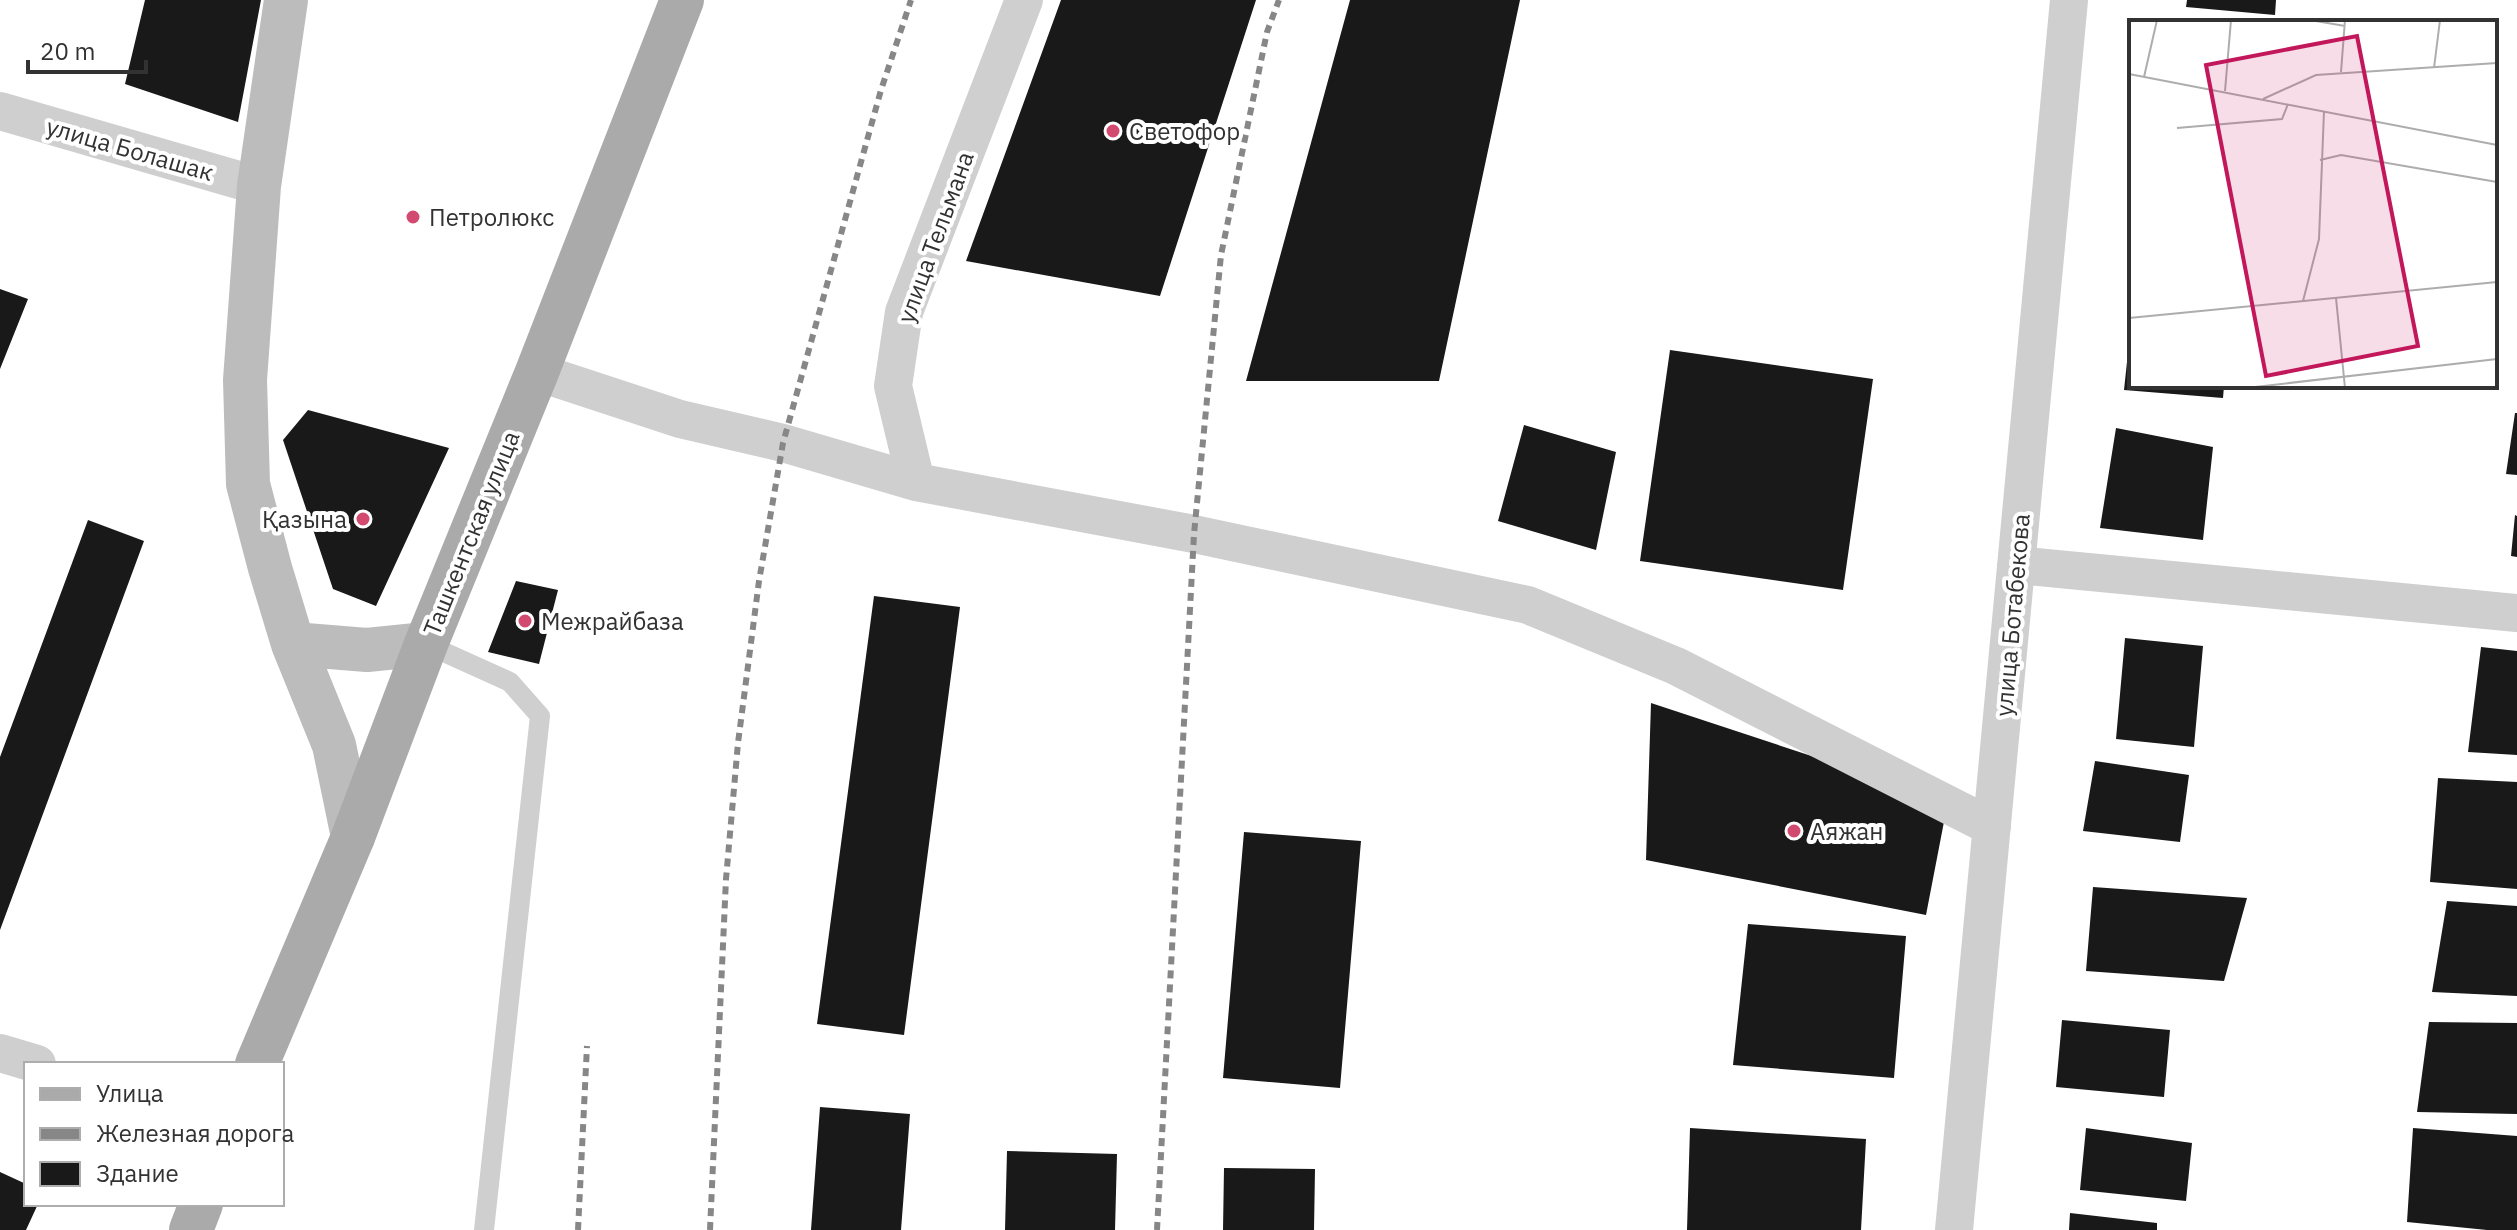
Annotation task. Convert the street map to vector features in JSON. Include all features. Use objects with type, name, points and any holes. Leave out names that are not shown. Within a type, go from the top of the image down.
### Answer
[{"type":"main road","points":[[286,0],[259,186],[245,380],[248,484],[293,644],[334,745],[353,837]]},
{"type":"main road","name":"Ташкентская улица","points":[[258,1062],[353,837],[426,644],[537,372],[682,0]]},
{"type":"main road","points":[[293,644],[367,650],[426,644]]},
{"type":"main road","points":[[191,1230],[200,1206]]},
{"type":"street","name":"улица Тельмана","points":[[916,482],[893,386],[904,312],[1024,0]]},
{"type":"street","name":"улица Ботабекова","points":[[1954,1230],[2069,0]]},
{"type":"street","name":"улица Болашак","points":[[0,111],[259,186]]},
{"type":"street","points":[[537,372],[680,419],[783,443],[916,482],[1194,534],[1528,605],[1676,666],[1992,827]]},
{"type":"street","points":[[2016,565],[2517,613]]},
{"type":"street","points":[[0,1053],[30,1062]]},
{"type":"lane","points":[[426,644],[510,682],[540,716],[484,1230]]},
{"type":"building","points":[[145,0],[261,0],[238,122],[125,84]]},
{"type":"building","name":"Светофор","points":[[1061,0],[1256,0],[1160,296],[966,261]]},
{"type":"building","points":[[1350,0],[1520,0],[1439,381],[1246,381]]},
{"type":"building","points":[[2187,0],[2276,0],[2275,15],[2186,7]]},
{"type":"building","points":[[0,289],[28,299],[0,369]]},
{"type":"building","points":[[2129,343],[2129,388],[2224,388],[2223,398],[2124,390]]},
{"type":"building","points":[[1670,350],[1873,379],[1843,590],[1640,561]]},
{"type":"building","name":"Қазына","points":[[308,410],[449,448],[376,606],[333,589],[283,440]]},
{"type":"building","points":[[2517,413],[2517,475],[2506,474]]},
{"type":"building","points":[[1524,425],[1616,452],[1596,550],[1498,521]]},
{"type":"building","points":[[2116,428],[2213,447],[2203,540],[2100,528]]},
{"type":"building","points":[[2517,516],[2517,557],[2511,556]]},
{"type":"building","points":[[88,520],[144,541],[0,930],[0,757]]},
{"type":"building","name":"Межрайбаза","points":[[516,581],[558,590],[539,664],[488,652]]},
{"type":"building","points":[[874,596],[960,607],[904,1035],[817,1024]]},
{"type":"building","points":[[2125,638],[2203,646],[2194,747],[2116,739]]},
{"type":"building","points":[[2481,647],[2517,651],[2517,755],[2468,752]]},
{"type":"building","name":"Аяжан","points":[[1651,703],[1948,801],[1926,915],[1646,860]]},
{"type":"building","points":[[2095,761],[2189,775],[2180,842],[2083,831]]},
{"type":"building","points":[[2438,778],[2517,782],[2517,889],[2430,882]]},
{"type":"building","points":[[1244,832],[1361,841],[1340,1088],[1223,1078]]},
{"type":"building","points":[[2093,887],[2247,898],[2224,981],[2086,971]]},
{"type":"building","points":[[2447,901],[2517,906],[2517,996],[2432,992]]},
{"type":"building","points":[[1748,924],[1906,936],[1894,1078],[1733,1065]]},
{"type":"building","points":[[2062,1020],[2170,1030],[2164,1097],[2056,1087]]},
{"type":"building","points":[[2429,1022],[2517,1023],[2517,1114],[2417,1112]]},
{"type":"building","points":[[820,1107],[910,1114],[901,1230],[811,1230]]},
{"type":"building","points":[[1690,1128],[1866,1139],[1861,1230],[1687,1230]]},
{"type":"building","points":[[2086,1128],[2192,1143],[2186,1201],[2080,1190]]},
{"type":"building","points":[[2413,1128],[2517,1136],[2517,1230],[2407,1222]]},
{"type":"building","points":[[1007,1151],[1117,1154],[1115,1230],[1005,1230]]},
{"type":"building","points":[[1224,1168],[1315,1169],[1314,1230],[1223,1230]]},
{"type":"building","points":[[0,1172],[24,1183],[24,1206],[37,1206],[26,1230],[0,1230]]},
{"type":"building","points":[[2070,1213],[2157,1223],[2157,1230],[2069,1230]]},
{"type":"railway","points":[[710,1230],[726,879],[738,743],[759,581],[783,443],[881,90],[911,0]]},
{"type":"railway","points":[[1157,1230],[1194,534],[1221,255],[1267,32],[1279,0]]},
{"type":"railway","points":[[578,1230],[587,1046]]},
{"type":"place","name":"Светофор","points":[[1113,131]]},
{"type":"place","name":"Петролюкс","points":[[413,217]]},
{"type":"place","name":"Қазына","points":[[363,519]]},
{"type":"place","name":"Межрайбаза","points":[[525,621]]},
{"type":"place","name":"Аяжан","points":[[1794,831]]}]
